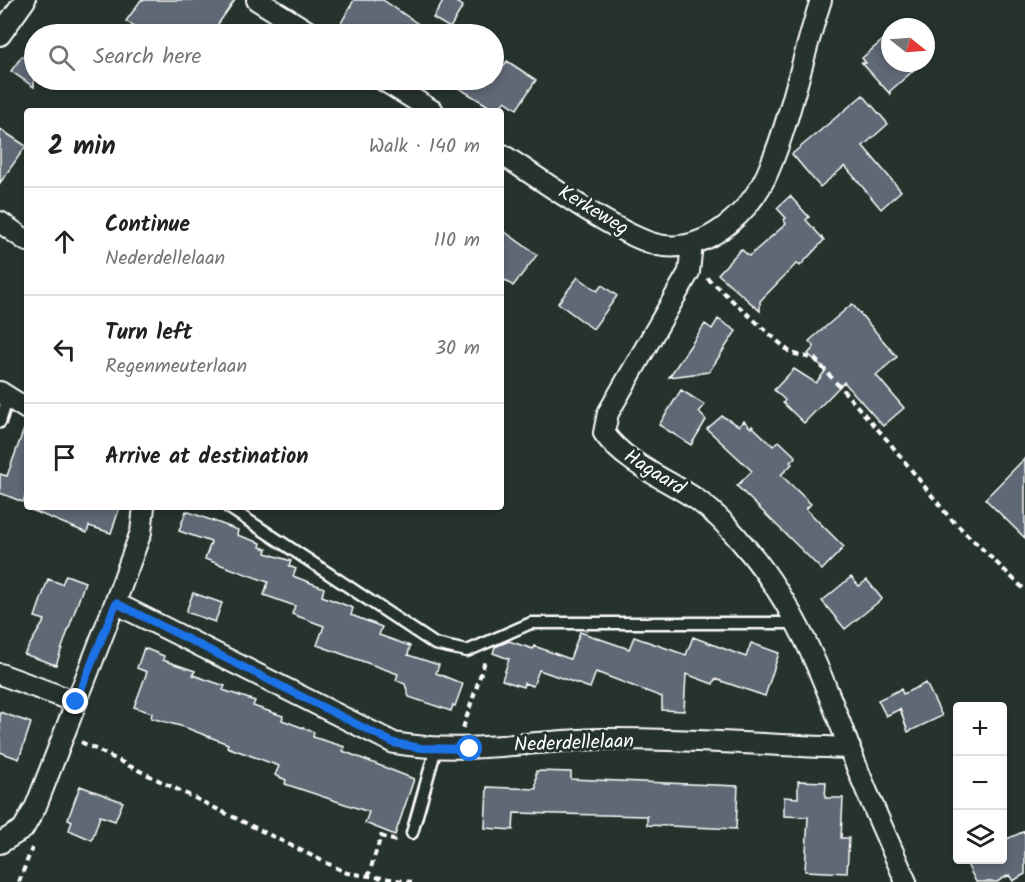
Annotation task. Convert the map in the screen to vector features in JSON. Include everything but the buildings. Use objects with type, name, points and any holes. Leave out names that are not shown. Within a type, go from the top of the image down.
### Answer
[{"type":"street","points":[[0,35],[24,0]]},
{"type":"street","points":[[257,0],[296,24]]},
{"type":"street","points":[[691,254],[721,231],[747,204],[770,168],[821,0]]},
{"type":"street","points":[[399,90],[428,108]]},
{"type":"street","name":"Kerkeweg","points":[[504,156],[632,235],[691,254]]},
{"type":"street","points":[[0,222],[24,239]]},
{"type":"street","name":"Hagaard","points":[[691,254],[689,273],[608,413],[604,433],[614,447],[699,501],[731,530],[764,570],[798,623],[835,705],[850,748],[906,882]]},
{"type":"street","points":[[4,395],[24,407]]},
{"type":"street","points":[[0,843],[23,829],[32,814],[116,603],[141,532],[144,510]]},
{"type":"street","name":"Nederdellelaan","points":[[116,603],[394,743],[457,749],[599,740],[850,748]]},
{"type":"street","points":[[0,674],[76,702]]},
{"type":"lane","points":[[0,422],[4,395]]},
{"type":"lane","points":[[233,510],[435,644],[468,651],[531,623],[798,623]]},
{"type":"lane","points":[[412,833],[436,748]]},
{"type":"path","points":[[691,254],[791,353],[815,359],[889,442],[949,517],[1025,590]]},
{"type":"path","points":[[457,749],[492,640]]},
{"type":"path","points":[[64,733],[346,873],[412,882]]},
{"type":"path","points":[[368,877],[381,836],[404,843],[412,833]]},
{"type":"route","points":[[76,702],[116,603],[394,743],[421,748],[470,749]]}]
